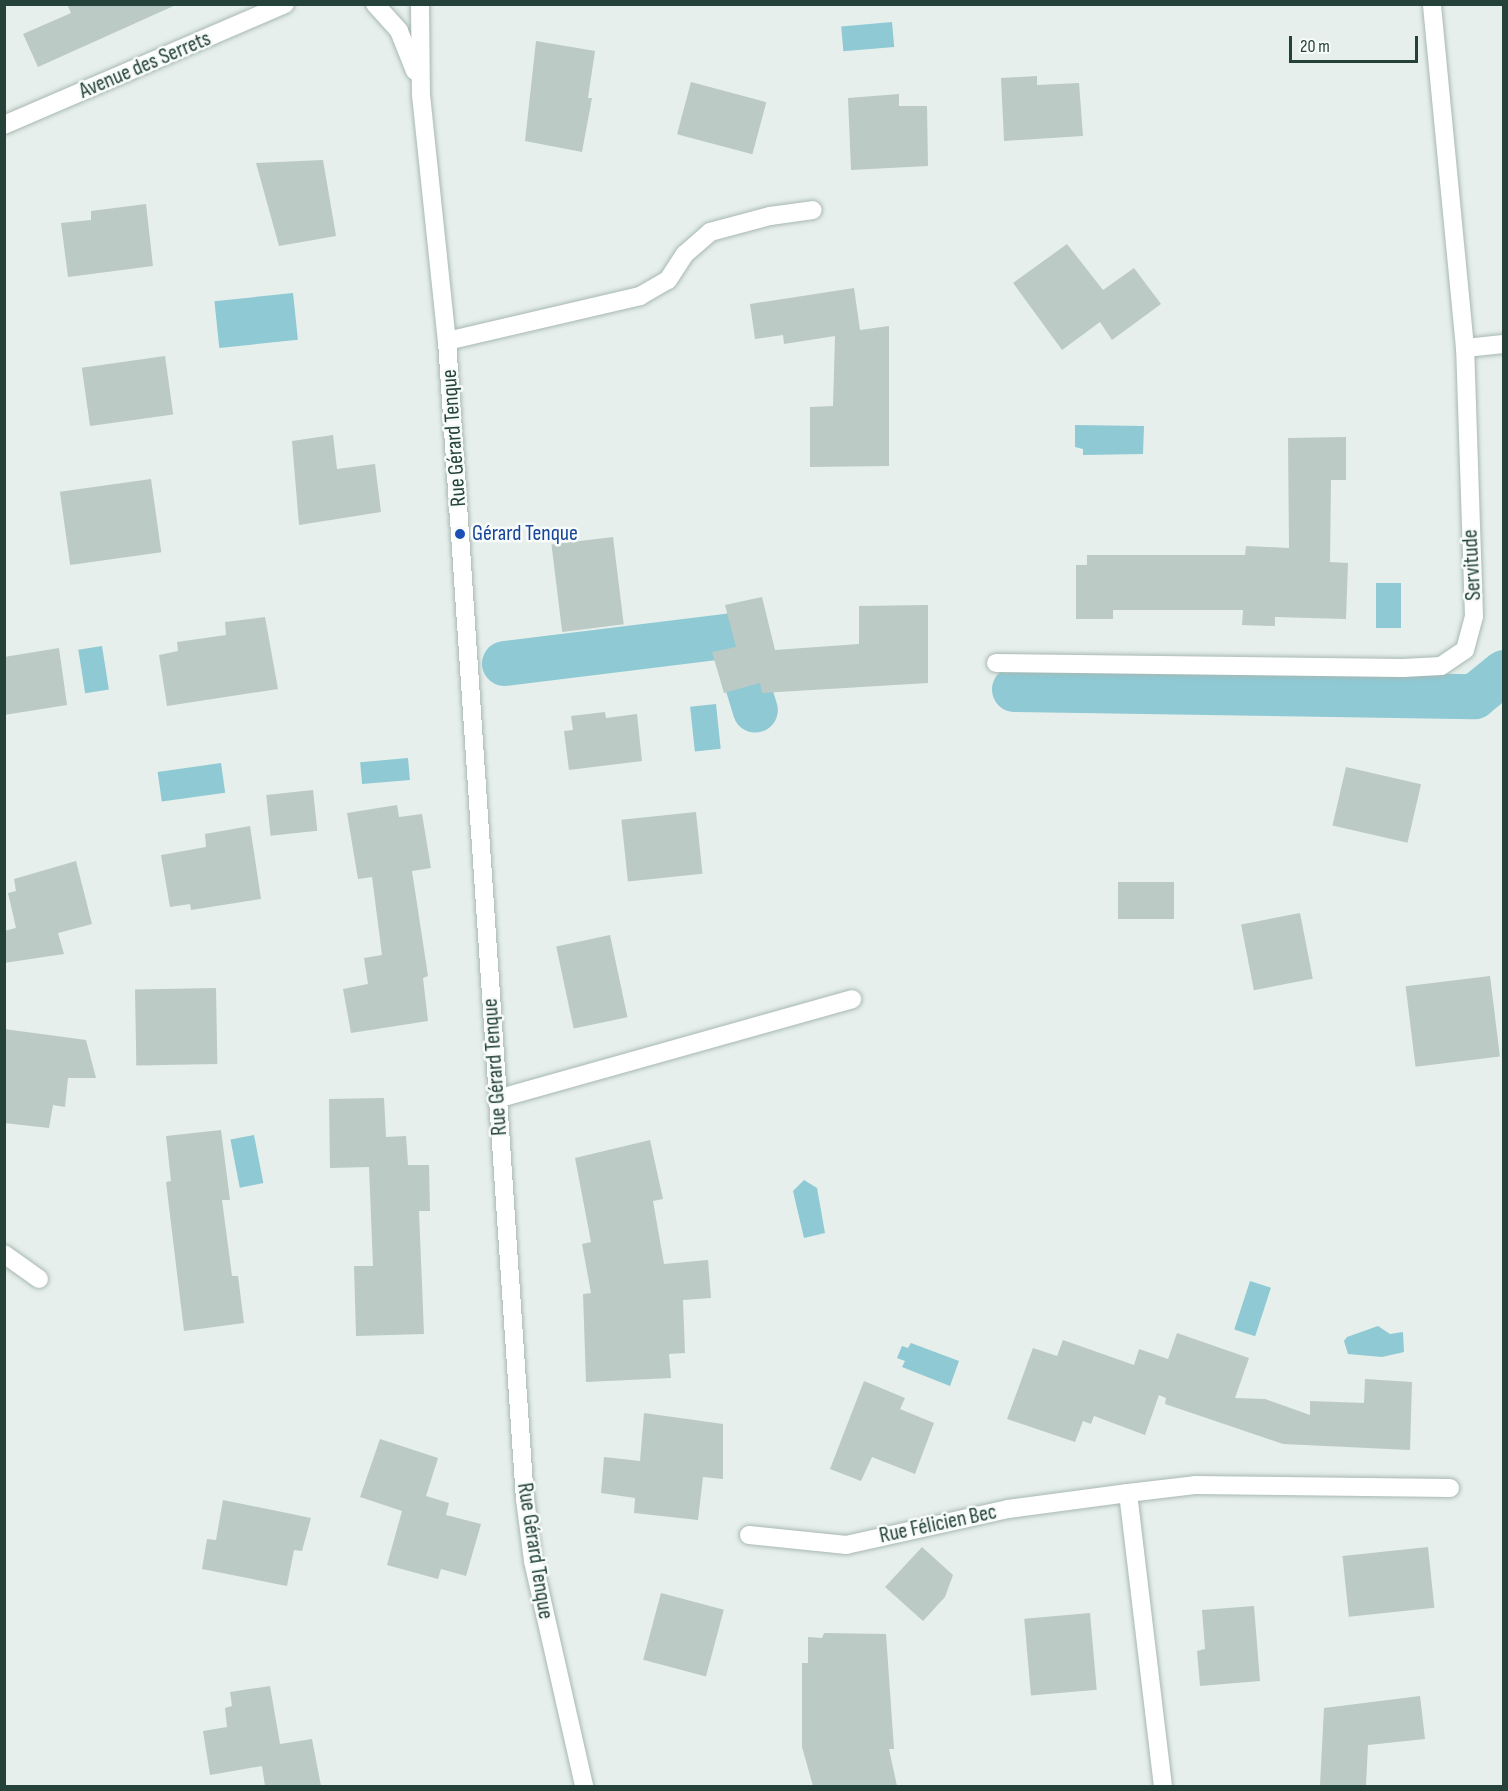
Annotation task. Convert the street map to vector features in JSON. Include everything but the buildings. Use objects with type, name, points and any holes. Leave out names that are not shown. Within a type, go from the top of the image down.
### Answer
[{"type":"street","name":"Avenue des Serrets","points":[[4,125],[285,4]]},
{"type":"street","name":"Rue Gérard Tenque","points":[[375,4],[399,31],[410,51],[421,95]]},
{"type":"street","name":"Rue Gérard Tenque","points":[[420,4],[421,95],[447,341],[520,1436],[533,1561],[584,1786]]},
{"type":"street","name":"Servitude","points":[[996,663],[1404,668],[1441,666],[1453,661],[1466,650],[1474,616],[1465,348],[1432,4]]},
{"type":"street","name":"Rue Gérard Tenque","points":[[447,341],[640,296],[668,280],[685,254],[710,232],[770,216],[813,210]]},
{"type":"street","points":[[1465,348],[1503,344]]},
{"type":"street","points":[[496,1099],[852,999]]},
{"type":"street","points":[[4,1254],[39,1279]]},
{"type":"street","name":"Rue Félicien Bec","points":[[749,1535],[846,1545],[1008,1509],[1195,1485],[1450,1488]]},
{"type":"street","points":[[1128,1493],[1163,1786]]},
{"type":"water","points":[[892,22],[894,47],[843,51],[841,26]]},
{"type":"water","points":[[293,293],[298,340],[219,348],[214,301]]},
{"type":"water","points":[[1075,425],[1144,426],[1143,454],[1083,455],[1083,449],[1075,447]]},
{"type":"water","points":[[1376,583],[1401,583],[1401,628],[1376,628]]},
{"type":"water","points":[[102,646],[109,689],[85,693],[78,650]]},
{"type":"water","points":[[716,704],[721,749],[695,751],[690,707]]},
{"type":"water","points":[[408,758],[410,780],[362,784],[360,762]]},
{"type":"water","points":[[221,763],[225,793],[162,802],[158,772]]},
{"type":"water","points":[[254,1135],[263,1183],[240,1188],[230,1140]]},
{"type":"water","points":[[804,1180],[817,1188],[825,1233],[804,1238],[793,1191]]},
{"type":"water","points":[[1250,1281],[1271,1288],[1255,1336],[1234,1330]]},
{"type":"water","points":[[1378,1326],[1390,1334],[1403,1332],[1404,1352],[1382,1357],[1348,1354],[1344,1341],[1347,1337]]},
{"type":"water","points":[[911,1343],[959,1361],[950,1386],[902,1367],[905,1361],[897,1358],[902,1346],[908,1348]]},
{"type":"waterway","points":[[504,663],[732,635],[755,710]]},
{"type":"waterway","points":[[1014,689],[1474,696],[1504,672]]},
{"type":"place","name":"Gérard Tenque","points":[[460,534]]}]
